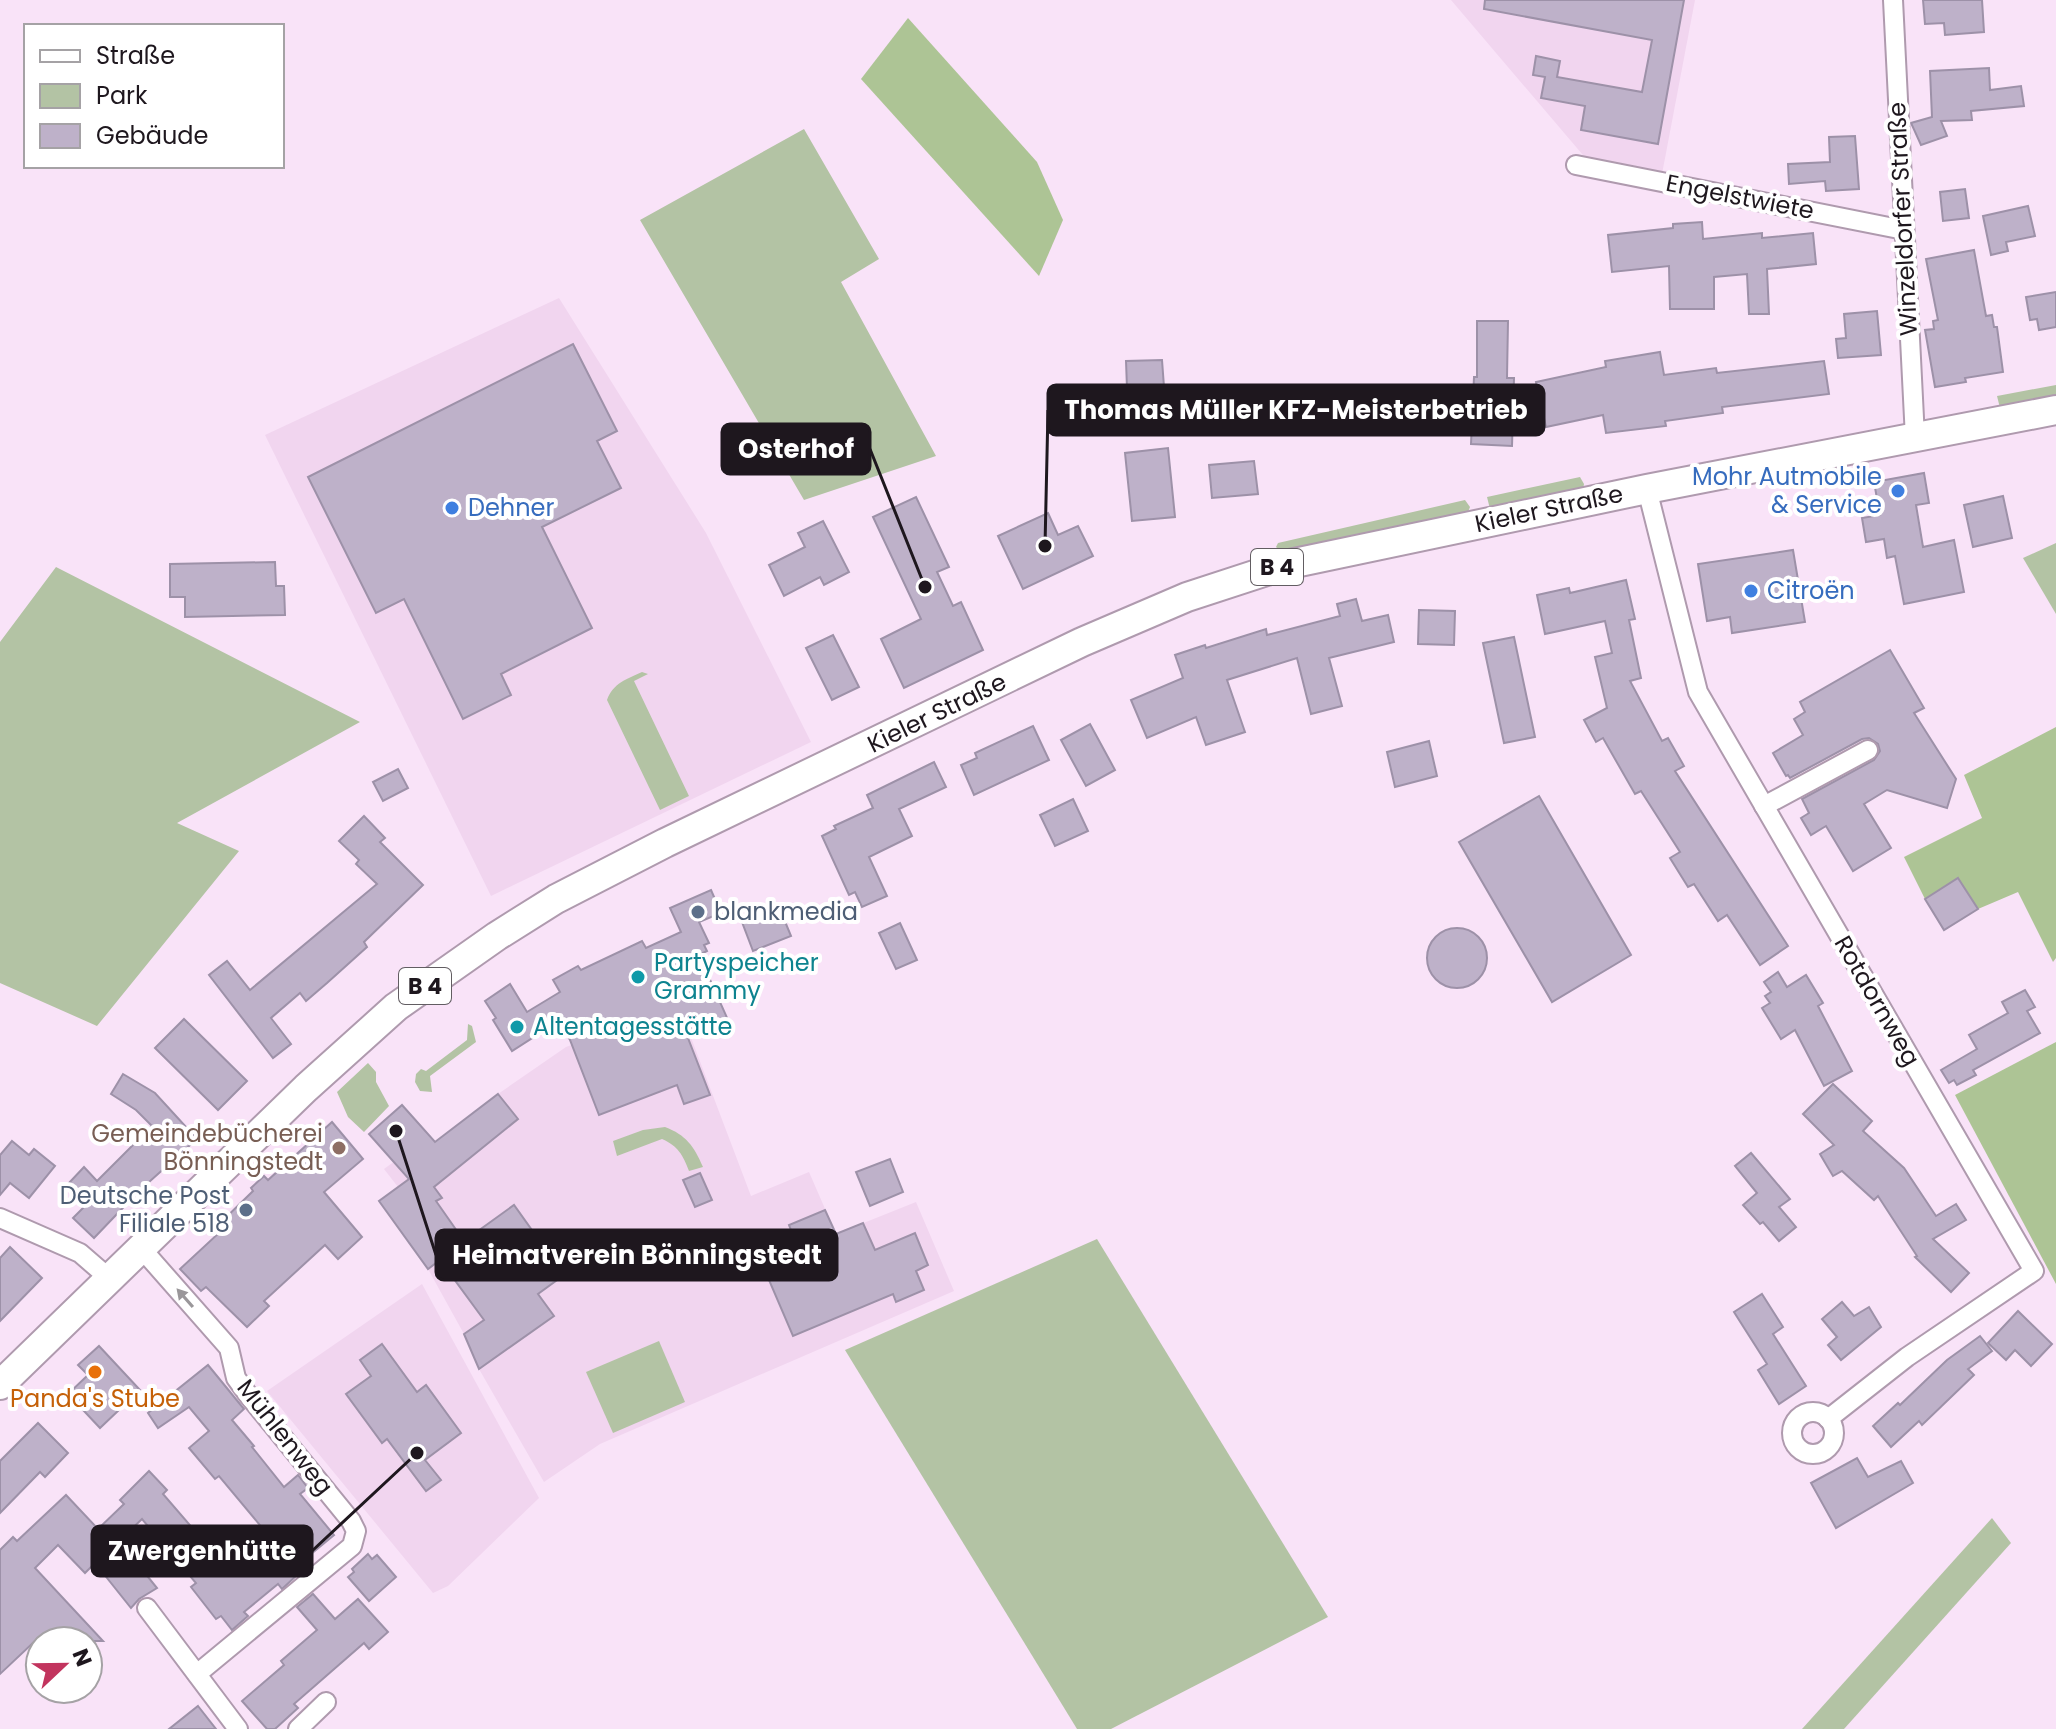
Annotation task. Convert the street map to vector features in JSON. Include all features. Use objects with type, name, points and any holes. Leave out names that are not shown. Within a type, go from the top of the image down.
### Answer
[{"type":"main road","name":"Kieler Straße","points":[[0,1385],[306,1088],[396,1007],[556,899],[665,843],[1082,642],[1228,582],[1353,549],[2056,410]]},
{"type":"street","name":"Winzeldorfer Straße","points":[[1893,0],[1915,438]]},
{"type":"street","name":"Engelstwiete","points":[[1576,165],[1904,230]]},
{"type":"street","name":"Rotdornweg","points":[[1647,489],[1698,692],[2034,1271],[1907,1357],[1828,1419]]},
{"type":"street","points":[[1764,806],[1868,750]]},
{"type":"street","points":[[0,1218],[80,1253],[110,1279]]},
{"type":"street","name":"Mühlenweg","points":[[141,1248],[229,1348],[236,1378],[355,1526],[356,1538],[347,1551],[197,1674]]},
{"type":"street","points":[[147,1608],[238,1729]]},
{"type":"street","points":[[298,1729],[326,1702]]},
{"type":"shaded area","points":[[1451,0],[1695,0],[1662,174],[1588,161]]},
{"type":"shaded area","points":[[559,298],[706,533],[811,742],[491,896],[265,435]]},
{"type":"shaded area","points":[[679,1006],[751,1196],[809,1172],[836,1234],[916,1202],[954,1291],[600,1444],[544,1482],[479,1369],[464,1334],[428,1269],[379,1201],[398,1187],[384,1169],[417,1145],[444,1179],[518,1119],[498,1094],[566,1047]]},
{"type":"shaded area","points":[[422,1284],[539,1498],[448,1586],[433,1593],[267,1391]]},
{"type":"green space","points":[[908,18],[1037,162],[1063,220],[1039,276],[861,79]]},
{"type":"green space","points":[[804,129],[879,259],[841,282],[936,456],[804,500],[640,220]]},
{"type":"green space","points":[[2056,385],[2056,397],[2000,408],[1997,396]]},
{"type":"green space","points":[[1580,477],[1583,489],[1490,509],[1487,497]]},
{"type":"green space","points":[[1465,500],[1470,507],[1468,512],[1281,552],[1276,547],[1278,543]]},
{"type":"green space","points":[[2056,543],[2056,614],[2023,558]]},
{"type":"green space","points":[[56,567],[360,722],[177,823],[239,851],[97,1026],[0,983],[0,642]]},
{"type":"green space","points":[[642,672],[648,674],[634,681],[689,796],[660,810],[607,700],[617,686]]},
{"type":"green space","points":[[2056,727],[2056,958],[2053,962],[2018,892],[1978,909],[1925,899],[1904,857],[1982,818],[1964,775]]},
{"type":"green space","points":[[468,1024],[472,1026],[476,1042],[430,1076],[432,1092],[420,1091],[415,1082],[416,1074],[421,1069],[426,1071],[467,1040]]},
{"type":"green space","points":[[2056,1042],[2056,1284],[1955,1095]]},
{"type":"green space","points":[[368,1063],[376,1072],[376,1082],[389,1106],[364,1132],[348,1117],[337,1092]]},
{"type":"green space","points":[[665,1127],[688,1142],[703,1167],[689,1171],[679,1152],[662,1139],[617,1156],[613,1141],[643,1130]]},
{"type":"green space","points":[[1097,1239],[1328,1617],[1111,1729],[1077,1729],[845,1350]]},
{"type":"green space","points":[[659,1341],[685,1402],[613,1433],[586,1372]]},
{"type":"green space","points":[[1992,1518],[2011,1543],[1844,1729],[1802,1729]]},
{"type":"building","points":[[1485,0],[1684,0],[1658,144],[1581,130],[1585,106],[1541,98],[1545,77],[1533,75],[1536,56],[1560,61],[1557,77],[1642,92],[1652,40],[1484,9]]},
{"type":"building","points":[[1923,0],[1982,0],[1984,32],[1945,35],[1944,23],[1925,24]]},
{"type":"building","points":[[1989,68],[1990,90],[2021,86],[2024,106],[1971,111],[1972,120],[1941,121],[1947,136],[1921,145],[1911,123],[1932,117],[1930,71]]},
{"type":"building","points":[[1855,136],[1859,189],[1826,191],[1825,181],[1789,184],[1788,164],[1830,162],[1829,137]]},
{"type":"building","points":[[1965,189],[1969,218],[1943,221],[1940,192]]},
{"type":"building","points":[[2028,206],[2035,236],[2006,242],[2008,251],[1991,255],[1983,216]]},
{"type":"building","points":[[1702,222],[1703,239],[1762,233],[1762,238],[1813,233],[1816,264],[1767,269],[1769,314],[1749,314],[1747,274],[1714,277],[1714,309],[1670,309],[1669,266],[1612,272],[1608,235]]},
{"type":"building","points":[[1974,250],[1986,316],[1992,315],[1994,327],[1997,327],[2003,372],[1935,387],[1925,330],[1934,329],[1933,321],[1938,320],[1926,259]]},
{"type":"building","points":[[2056,292],[2056,327],[2039,330],[2037,319],[2030,320],[2026,297]]},
{"type":"building","points":[[1877,311],[1881,355],[1838,358],[1836,339],[1846,338],[1844,314]]},
{"type":"building","points":[[1477,321],[1508,321],[1507,378],[1514,378],[1512,446],[1471,444],[1474,377],[1477,377]]},
{"type":"building","name":"Dehner","points":[[573,344],[617,431],[597,441],[621,488],[542,527],[592,628],[501,674],[511,695],[463,719],[404,599],[376,613],[308,477]]},
{"type":"building","points":[[1660,352],[1664,375],[1716,368],[1717,373],[1824,361],[1829,394],[1722,407],[1723,413],[1665,421],[1666,426],[1606,433],[1603,415],[1546,427],[1536,382],[1606,367],[1605,361]]},
{"type":"building","points":[[1162,360],[1164,387],[1127,388],[1126,361]]},
{"type":"building","points":[[1168,448],[1175,517],[1132,521],[1125,453]]},
{"type":"building","points":[[1254,461],[1258,494],[1212,498],[1209,465]]},
{"type":"building","points":[[1924,473],[1929,503],[1916,505],[1923,547],[1954,540],[1964,592],[1904,604],[1895,556],[1887,558],[1884,539],[1866,542],[1862,518],[1880,515],[1874,482]]},
{"type":"building","points":[[2003,496],[2012,538],[1973,547],[1964,505]]},
{"type":"building","points":[[916,497],[949,567],[937,572],[953,606],[961,602],[983,650],[904,688],[881,639],[921,619],[873,517]]},
{"type":"building","points":[[1048,513],[1058,535],[1078,526],[1093,556],[1023,589],[998,536]]},
{"type":"building","points":[[823,521],[849,572],[824,585],[820,577],[784,596],[769,565],[805,547],[798,533]]},
{"type":"building","name":"Citroën","points":[[1793,550],[1805,622],[1732,633],[1730,617],[1707,621],[1698,564]]},
{"type":"building","points":[[275,562],[276,586],[284,586],[285,615],[185,617],[185,597],[170,597],[170,564]]},
{"type":"building","points":[[1626,580],[1635,619],[1629,620],[1641,678],[1630,681],[1662,741],[1668,738],[1684,766],[1675,771],[1788,946],[1760,965],[1727,915],[1718,921],[1694,884],[1688,887],[1670,858],[1680,852],[1641,791],[1635,794],[1603,738],[1596,742],[1584,720],[1607,708],[1595,657],[1612,653],[1605,621],[1545,634],[1537,595],[1569,588],[1570,593]]},
{"type":"building","points":[[1356,599],[1362,621],[1388,615],[1394,642],[1329,658],[1342,706],[1311,714],[1297,658],[1227,680],[1245,732],[1206,745],[1196,717],[1147,738],[1131,700],[1183,678],[1175,655],[1266,629],[1267,635],[1340,616],[1337,604]]},
{"type":"building","points":[[1419,610],[1455,611],[1454,645],[1418,644]]},
{"type":"building","points":[[833,635],[859,687],[832,700],[806,648]]},
{"type":"building","points":[[1514,637],[1535,737],[1504,743],[1483,643]]},
{"type":"building","points":[[1890,650],[1924,708],[1914,713],[1956,779],[1947,808],[1887,790],[1864,804],[1891,848],[1853,871],[1826,826],[1811,835],[1801,818],[1809,813],[1802,799],[1874,760],[1880,751],[1878,744],[1869,738],[1862,739],[1790,778],[1773,753],[1803,735],[1794,719],[1805,712],[1800,702]]},
{"type":"building","points":[[1090,724],[1115,770],[1086,786],[1061,740]]},
{"type":"building","points":[[1033,726],[1049,760],[974,795],[961,765],[977,758],[975,753]]},
{"type":"building","points":[[1429,741],[1437,776],[1395,787],[1387,752]]},
{"type":"building","points":[[934,762],[946,787],[899,809],[912,836],[869,857],[887,896],[862,907],[855,892],[849,895],[822,836],[836,829],[834,826],[873,808],[867,795]]},
{"type":"building","points":[[398,769],[408,788],[383,801],[373,782]]},
{"type":"building","points":[[1539,796],[1631,955],[1552,1002],[1459,842]]},
{"type":"building","points":[[1073,799],[1088,831],[1055,846],[1040,815]]},
{"type":"building","points":[[364,816],[385,838],[380,842],[423,885],[364,942],[367,947],[327,983],[306,1001],[300,993],[271,1018],[291,1044],[273,1058],[209,975],[227,961],[250,990],[377,884],[356,864],[359,860],[339,841]]},
{"type":"building","points":[[1958,878],[1978,909],[1944,930],[1925,899]]},
{"type":"building","points":[[711,890],[721,913],[699,922],[709,943],[704,945],[707,951],[699,955],[728,1020],[688,1038],[710,1095],[684,1104],[677,1085],[599,1115],[570,1040],[559,1021],[512,1051],[485,1001],[510,984],[527,1012],[560,992],[553,980],[578,966],[581,970],[642,941],[646,948],[681,932],[670,908]]},
{"type":"building","points":[[779,907],[791,936],[753,951],[742,922]]},
{"type":"building","points":[[900,923],[917,960],[896,969],[879,933]]},
{"type":"building","points":[[1457,928],[1478,937],[1487,958],[1478,979],[1457,988],[1436,979],[1427,958],[1436,937]]},
{"type":"building","points":[[1778,972],[1787,987],[1806,975],[1823,1003],[1818,1006],[1852,1071],[1824,1086],[1795,1030],[1781,1039],[1762,1008],[1770,1003],[1765,996],[1771,992],[1764,982]]},
{"type":"building","points":[[2025,990],[2035,1007],[2027,1011],[2040,1033],[1973,1070],[1976,1075],[1957,1085],[1954,1080],[1949,1083],[1941,1070],[1977,1049],[1969,1035],[2008,1013],[2002,1002]]},
{"type":"building","points":[[184,1019],[247,1081],[218,1110],[155,1048]]},
{"type":"building","points":[[123,1074],[155,1093],[197,1139],[139,1191],[94,1238],[73,1218],[88,1203],[68,1184],[84,1167],[97,1181],[152,1126],[136,1110],[111,1094]]},
{"type":"building","points":[[1833,1084],[1872,1121],[1863,1131],[1904,1168],[1936,1216],[1956,1204],[1966,1220],[1933,1239],[1969,1273],[1951,1292],[1915,1257],[1878,1196],[1874,1200],[1842,1171],[1833,1176],[1820,1154],[1834,1145],[1803,1114]]},
{"type":"building","points":[[498,1094],[518,1119],[434,1187],[442,1198],[436,1201],[464,1241],[514,1205],[564,1275],[538,1294],[554,1316],[479,1369],[464,1334],[484,1320],[440,1260],[428,1269],[379,1201],[409,1179],[369,1134],[402,1105],[435,1142]]},
{"type":"building","points":[[332,1122],[363,1159],[324,1192],[362,1237],[338,1259],[325,1245],[264,1301],[269,1306],[247,1327],[206,1287],[201,1291],[180,1269],[220,1232],[216,1227],[253,1191],[251,1188],[264,1176],[268,1180]]},
{"type":"building","points":[[12,1141],[29,1155],[34,1149],[55,1166],[29,1198],[10,1183],[0,1195],[0,1155]]},
{"type":"building","points":[[1751,1153],[1790,1199],[1779,1207],[1796,1227],[1779,1241],[1743,1205],[1757,1193],[1735,1166]]},
{"type":"building","points":[[890,1159],[903,1192],[870,1206],[856,1172]]},
{"type":"building","points":[[700,1173],[712,1200],[695,1207],[683,1180]]},
{"type":"building","points":[[825,1210],[836,1234],[863,1223],[875,1250],[915,1233],[928,1265],[916,1271],[924,1290],[896,1302],[893,1294],[793,1336],[760,1259],[796,1243],[789,1225]]},
{"type":"building","points":[[10,1247],[42,1278],[0,1321],[0,1258]]},
{"type":"building","points":[[1762,1294],[1783,1327],[1773,1334],[1806,1386],[1779,1404],[1758,1370],[1767,1364],[1734,1312]]},
{"type":"building","points":[[1842,1302],[1854,1316],[1869,1307],[1881,1327],[1841,1360],[1828,1345],[1837,1337],[1822,1319]]},
{"type":"building","points":[[2018,1311],[2052,1344],[2031,1366],[2015,1350],[2006,1360],[1988,1343]]},
{"type":"building","points":[[1980,1336],[1992,1351],[1968,1369],[1974,1375],[1922,1425],[1919,1421],[1891,1447],[1873,1426],[1947,1360]]},
{"type":"building","points":[[382,1344],[417,1392],[426,1385],[461,1433],[425,1460],[441,1480],[426,1491],[387,1439],[382,1443],[346,1394],[371,1376],[360,1360]]},
{"type":"building","points":[[99,1346],[140,1390],[100,1428],[68,1394],[88,1375],[78,1365]]},
{"type":"building","points":[[208,1365],[244,1409],[232,1420],[252,1447],[284,1487],[298,1475],[308,1488],[300,1494],[334,1535],[294,1568],[297,1575],[282,1589],[278,1584],[244,1612],[248,1616],[232,1630],[221,1616],[216,1619],[191,1587],[196,1583],[142,1519],[119,1541],[157,1588],[131,1608],[95,1563],[85,1573],[58,1545],[35,1568],[88,1625],[24,1625],[24,1651],[0,1674],[0,1550],[13,1537],[17,1541],[66,1495],[98,1529],[124,1504],[120,1500],[149,1471],[167,1490],[163,1494],[233,1575],[274,1542],[219,1476],[215,1479],[189,1448],[209,1431],[189,1407],[158,1428],[148,1413]]},
{"type":"building","points":[[38,1423],[68,1453],[45,1477],[40,1472],[0,1513],[0,1461]]},
{"type":"building","points":[[1857,1458],[1868,1477],[1901,1461],[1913,1483],[1836,1528],[1811,1483]]},
{"type":"building","points":[[368,1554],[372,1559],[377,1555],[396,1577],[369,1601],[348,1577]]},
{"type":"building","points":[[313,1594],[335,1619],[358,1599],[388,1632],[369,1649],[364,1643],[294,1704],[298,1708],[275,1729],[267,1729],[242,1701],[284,1665],[281,1661],[317,1630],[297,1607]]},
{"type":"building","points":[[198,1706],[216,1729],[169,1729]]},
{"type":"place","name":"Mohr Autmobile & Service","points":[[1898,491]]},
{"type":"place","name":"Dehner","points":[[452,508]]},
{"type":"place","name":"Thomas Müller KFZ-Meisterbetrieb","points":[[1045,546]]},
{"type":"place","name":"Osterhof","points":[[925,587]]},
{"type":"place","name":"Citroën","points":[[1751,591]]},
{"type":"place","name":"blankmedia","points":[[698,912]]},
{"type":"place","name":"Partyspeicher Grammy","points":[[638,977]]},
{"type":"place","name":"Altentagesstätte","points":[[517,1027]]},
{"type":"place","name":"Heimatverein Bönningstedt","points":[[396,1131]]},
{"type":"place","name":"Gemeindebücherei Bönningstedt","points":[[339,1148]]},
{"type":"place","name":"Deutsche Post Filiale 518","points":[[246,1210]]},
{"type":"place","name":"Panda's Stube","points":[[95,1372]]},
{"type":"place","name":"Zwergenhütte","points":[[417,1453]]}]
